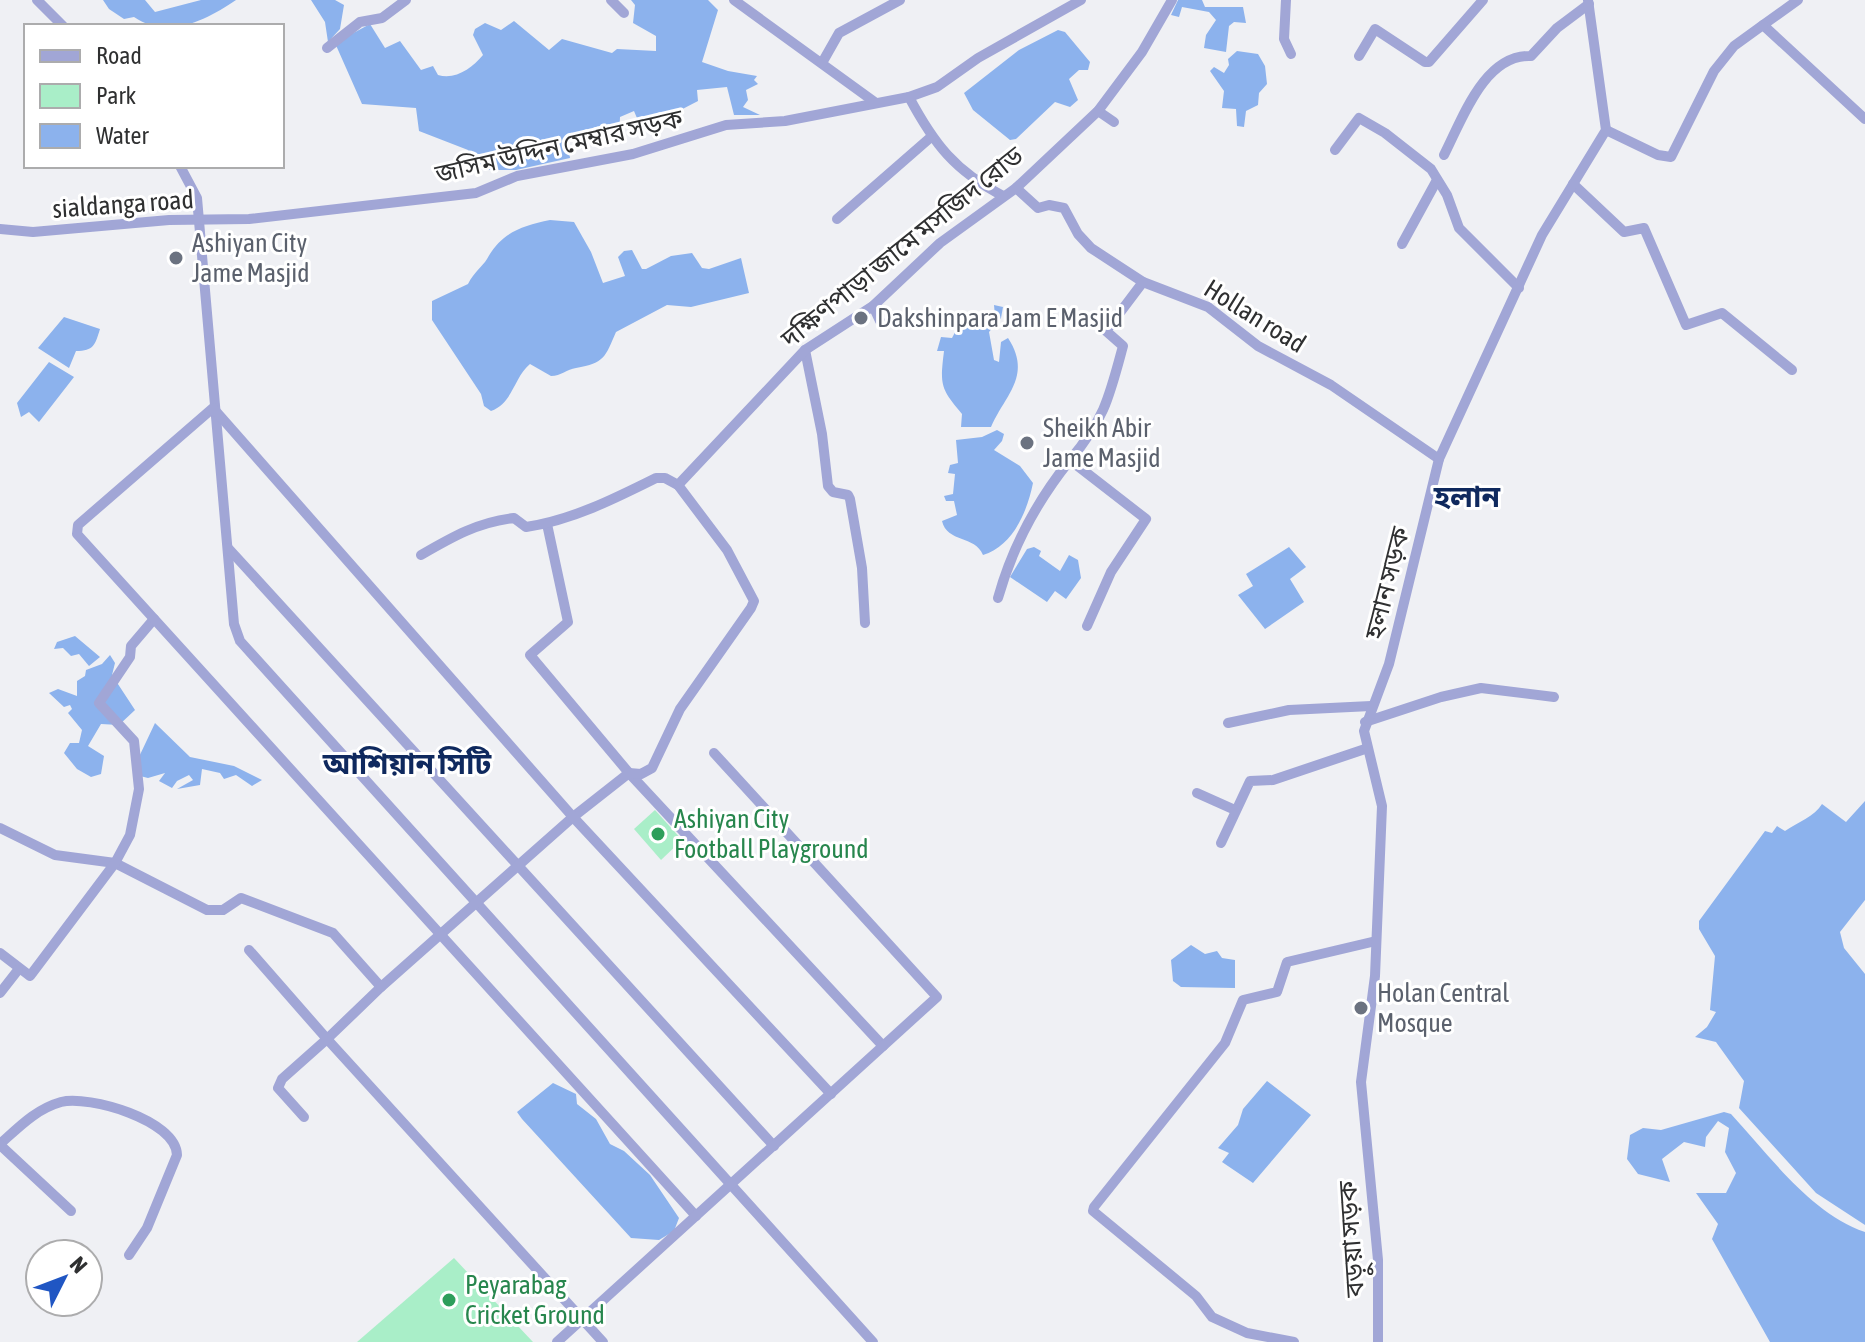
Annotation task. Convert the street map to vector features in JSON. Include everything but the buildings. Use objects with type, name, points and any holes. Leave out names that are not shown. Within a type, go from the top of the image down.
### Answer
[{"type":"street","points":[[37,0],[61,24]]},
{"type":"street","points":[[327,48],[360,22],[382,18],[406,0]]},
{"type":"street","points":[[611,0],[624,13]]},
{"type":"street","points":[[734,0],[876,103]]},
{"type":"street","points":[[822,63],[839,33],[900,0]]},
{"type":"street","name":"জসিম উদ্দিন মেম্বার সড়ক","points":[[249,219],[476,193],[517,176],[633,154],[726,125],[785,121],[909,97],[937,87],[978,58],[1081,0]]},
{"type":"street","name":"দক্ষিণপাড়া জামে মসজিদ রোড","points":[[678,485],[805,350],[873,306],[940,243],[1016,188],[1098,111],[1142,52],[1172,0]]},
{"type":"street","points":[[1286,0],[1284,39],[1291,54]]},
{"type":"street","points":[[1359,56],[1371,30],[1375,29],[1429,62],[1483,0]]},
{"type":"street","points":[[1588,2],[1606,130],[1658,155],[1671,157],[1714,71],[1734,46],[1798,0]]},
{"type":"street","points":[[1444,155],[1493,69],[1517,56],[1531,56],[1557,28],[1588,2]]},
{"type":"street","points":[[1763,25],[1865,119]]},
{"type":"street","points":[[909,97],[931,137],[978,183],[1003,196]]},
{"type":"street","points":[[1098,111],[1114,122]]},
{"type":"street","points":[[1335,150],[1359,118],[1431,169],[1459,228],[1519,288]]},
{"type":"street","name":"হলান সড়ক","points":[[1364,1134],[1361,1082],[1376,941],[1382,806],[1365,749],[1365,722],[1389,664],[1439,459],[1542,235],[1606,130]]},
{"type":"street","points":[[837,219],[931,137]]},
{"type":"street","points":[[181,168],[197,198],[213,408],[234,624],[240,641],[873,1342]]},
{"type":"street","points":[[1402,244],[1437,180]]},
{"type":"street","points":[[1573,184],[1624,232],[1644,228],[1686,325],[1722,313],[1792,370]]},
{"type":"street","name":"Hollan road","points":[[1016,188],[1038,208],[1049,205],[1064,208],[1091,248],[1143,282],[1208,307],[1269,353],[1331,385],[1439,459]]},
{"type":"street","name":"sialdanga road","points":[[0,229],[91,229],[169,220],[249,219]]},
{"type":"street","points":[[998,598],[1010,556],[1052,483],[1093,434],[1104,415],[1123,346],[1106,331],[1143,282]]},
{"type":"street","points":[[873,306],[880,321]]},
{"type":"street","points":[[805,350],[822,434],[828,486],[833,492],[846,494],[850,499],[862,568],[865,623]]},
{"type":"street","points":[[213,408],[76,529],[77,534],[696,1216]]},
{"type":"street","points":[[213,408],[573,817],[831,1094]]},
{"type":"street","points":[[1070,460],[1146,519],[1111,572],[1087,626]]},
{"type":"street","points":[[304,1117],[278,1088],[282,1079],[573,817],[629,773],[641,774],[652,768],[680,709],[754,601],[727,550],[678,485],[665,478],[656,478],[598,506],[547,524],[526,527],[514,518],[469,528],[421,555]]},
{"type":"street","points":[[547,524],[568,622],[530,655],[629,773],[883,1046]]},
{"type":"street","points":[[228,548],[774,1146]]},
{"type":"street","points":[[0,953],[18,970],[30,976],[115,863],[130,835],[139,789],[134,741],[121,723],[99,703],[130,657],[131,646],[154,619]]},
{"type":"street","points":[[1365,722],[1441,697],[1481,688],[1554,697]]},
{"type":"street","points":[[1228,723],[1289,710],[1371,706]]},
{"type":"street","points":[[1221,843],[1250,781],[1273,780],[1365,749]]},
{"type":"street","points":[[557,1342],[937,997],[714,753]]},
{"type":"street","points":[[1197,793],[1235,810]]},
{"type":"street","points":[[0,828],[55,855],[115,863],[207,910],[223,910],[241,898],[333,933],[381,987]]},
{"type":"street","points":[[1294,1342],[1247,1333],[1212,1317],[1196,1296],[1093,1211],[1225,1043],[1243,1000],[1277,992],[1287,962],[1376,941]]},
{"type":"street","points":[[249,950],[603,1342]]},
{"type":"street","points":[[0,993],[18,970]]},
{"type":"street","points":[[71,1211],[0,1144],[36,1112],[65,1101],[95,1103],[139,1114],[169,1135],[177,1146],[177,1155],[147,1228],[129,1255]]},
{"type":"street","name":"বড়ুয়া সড়ক","points":[[1364,1134],[1378,1260],[1378,1342]]},
{"type":"green space","name":"Ashiyan City Football Playground","points":[[655,810],[682,840],[661,860],[634,829]]},
{"type":"green space","name":"Peyarabag Cricket Ground","points":[[454,1258],[533,1342],[357,1342]]},
{"type":"water","points":[[103,0],[145,0],[155,12],[201,0],[236,0],[190,24],[147,24],[134,17],[124,19],[109,9]]},
{"type":"water","points":[[311,0],[335,0],[344,5],[340,29],[328,42],[325,22]]},
{"type":"water","points":[[631,0],[708,0],[718,10],[702,62],[757,76],[754,80],[758,84],[746,90],[748,100],[743,107],[760,115],[734,115],[727,87],[697,90],[698,101],[642,130],[634,111],[620,117],[619,138],[606,131],[567,138],[570,158],[516,170],[475,170],[466,159],[468,150],[419,131],[416,108],[362,104],[335,43],[370,24],[385,48],[400,41],[421,70],[433,66],[438,75],[445,76],[463,72],[483,55],[473,35],[475,29],[485,23],[501,30],[514,21],[549,50],[562,39],[612,53],[617,49],[656,51],[656,36],[633,23],[635,5]]},
{"type":"water","points":[[1178,0],[1202,0],[1205,7],[1243,7],[1246,23],[1234,22],[1229,26],[1226,52],[1204,48],[1206,35],[1216,20],[1209,12],[1182,7],[1179,17],[1171,15]]},
{"type":"water","points":[[1058,30],[1065,32],[1090,62],[1088,70],[1079,70],[1069,79],[1078,100],[1070,107],[1055,102],[1016,139],[1010,140],[973,110],[964,93],[1019,50]]},
{"type":"water","points":[[1237,51],[1258,54],[1265,66],[1267,84],[1259,93],[1258,105],[1246,111],[1244,127],[1237,126],[1236,109],[1222,108],[1224,91],[1210,71],[1214,67],[1224,73],[1229,65],[1228,59]]},
{"type":"water","points":[[550,220],[574,222],[591,252],[603,283],[625,276],[618,257],[624,251],[632,250],[642,269],[671,256],[692,253],[702,268],[709,269],[741,258],[749,293],[691,307],[667,305],[616,332],[603,358],[593,364],[551,376],[530,364],[509,396],[491,411],[484,406],[481,394],[432,320],[432,301],[468,284],[505,237],[521,228]]},
{"type":"water","points":[[994,305],[1003,307],[1001,318],[989,332],[994,360],[999,362],[1001,342],[1008,338],[1015,351],[1017,375],[991,427],[961,427],[962,414],[943,386],[944,351],[937,351],[941,337],[952,338],[961,321],[995,316]]},
{"type":"water","points":[[64,317],[100,329],[93,346],[76,351],[69,368],[38,348]]},
{"type":"water","points":[[49,362],[74,377],[39,422],[29,412],[21,417],[17,403]]},
{"type":"water","points":[[997,430],[1004,434],[994,450],[1020,466],[1033,483],[1017,526],[1003,544],[983,555],[974,544],[949,533],[945,528],[942,521],[957,515],[954,501],[946,501],[944,496],[953,494],[955,474],[948,473],[950,465],[958,463],[956,440],[982,437]]},
{"type":"water","points":[[1034,547],[1041,551],[1039,556],[1060,571],[1069,555],[1078,560],[1081,578],[1066,599],[1055,591],[1047,602],[1010,577],[1027,549]]},
{"type":"water","points":[[1289,547],[1306,567],[1290,579],[1304,602],[1265,629],[1238,595],[1253,586],[1246,574]]},
{"type":"water","points":[[75,636],[100,657],[89,666],[79,654],[71,656],[63,648],[54,649],[57,642]]},
{"type":"water","points":[[110,655],[115,663],[112,675],[135,710],[119,725],[101,724],[88,746],[104,756],[101,774],[91,777],[77,769],[64,753],[70,743],[79,743],[82,730],[68,713],[72,709],[70,705],[64,707],[49,693],[58,689],[77,696],[77,681],[85,676],[86,670],[102,664]]},
{"type":"water","points":[[155,723],[190,757],[234,766],[262,780],[252,786],[236,775],[224,779],[220,773],[202,769],[200,785],[177,789],[193,780],[189,775],[177,781],[172,788],[159,781],[165,773],[148,778],[136,775],[138,759]]},
{"type":"water","points":[[1865,801],[1865,900],[1840,932],[1844,948],[1865,974],[1865,1225],[1816,1193],[1739,1108],[1744,1081],[1716,1042],[1695,1037],[1707,1027],[1716,1012],[1710,1010],[1715,956],[1699,929],[1699,921],[1765,831],[1772,833],[1777,826],[1785,831],[1810,816],[1822,804],[1846,822]]},
{"type":"water","points":[[1191,945],[1205,954],[1217,951],[1222,958],[1235,960],[1235,988],[1181,987],[1173,981],[1171,960]]},
{"type":"water","points":[[1267,1081],[1311,1115],[1253,1183],[1222,1162],[1229,1153],[1218,1148],[1238,1125],[1243,1109]]},
{"type":"water","points":[[553,1083],[576,1094],[577,1104],[596,1119],[610,1144],[624,1151],[650,1175],[679,1218],[674,1231],[659,1240],[631,1238],[522,1119],[517,1112]]},
{"type":"water","points":[[1724,1112],[1731,1114],[1809,1197],[1845,1223],[1865,1232],[1865,1342],[1770,1342],[1712,1239],[1718,1224],[1696,1193],[1726,1193],[1736,1173],[1725,1152],[1729,1128],[1718,1121],[1706,1137],[1705,1147],[1684,1142],[1662,1159],[1670,1182],[1638,1174],[1627,1159],[1630,1135],[1643,1128],[1661,1130]]},
{"type":"place","name":"Ashiyan City Jame Masjid","points":[[176,258]]},
{"type":"place","name":"Dakshinpara Jam E Masjid","points":[[861,318]]},
{"type":"place","name":"Sheikh Abir Jame Masjid","points":[[1027,443]]},
{"type":"place","name":"Ashiyan City Football Playground","points":[[658,834]]},
{"type":"place","name":"Holan Central Mosque","points":[[1361,1008]]},
{"type":"place","name":"Peyarabag Cricket Ground","points":[[449,1300]]},
{"type":"district","name":"হলান","points":[[1467,497]]},
{"type":"district","name":"আশিয়ান সিটি","points":[[407,764]]}]
